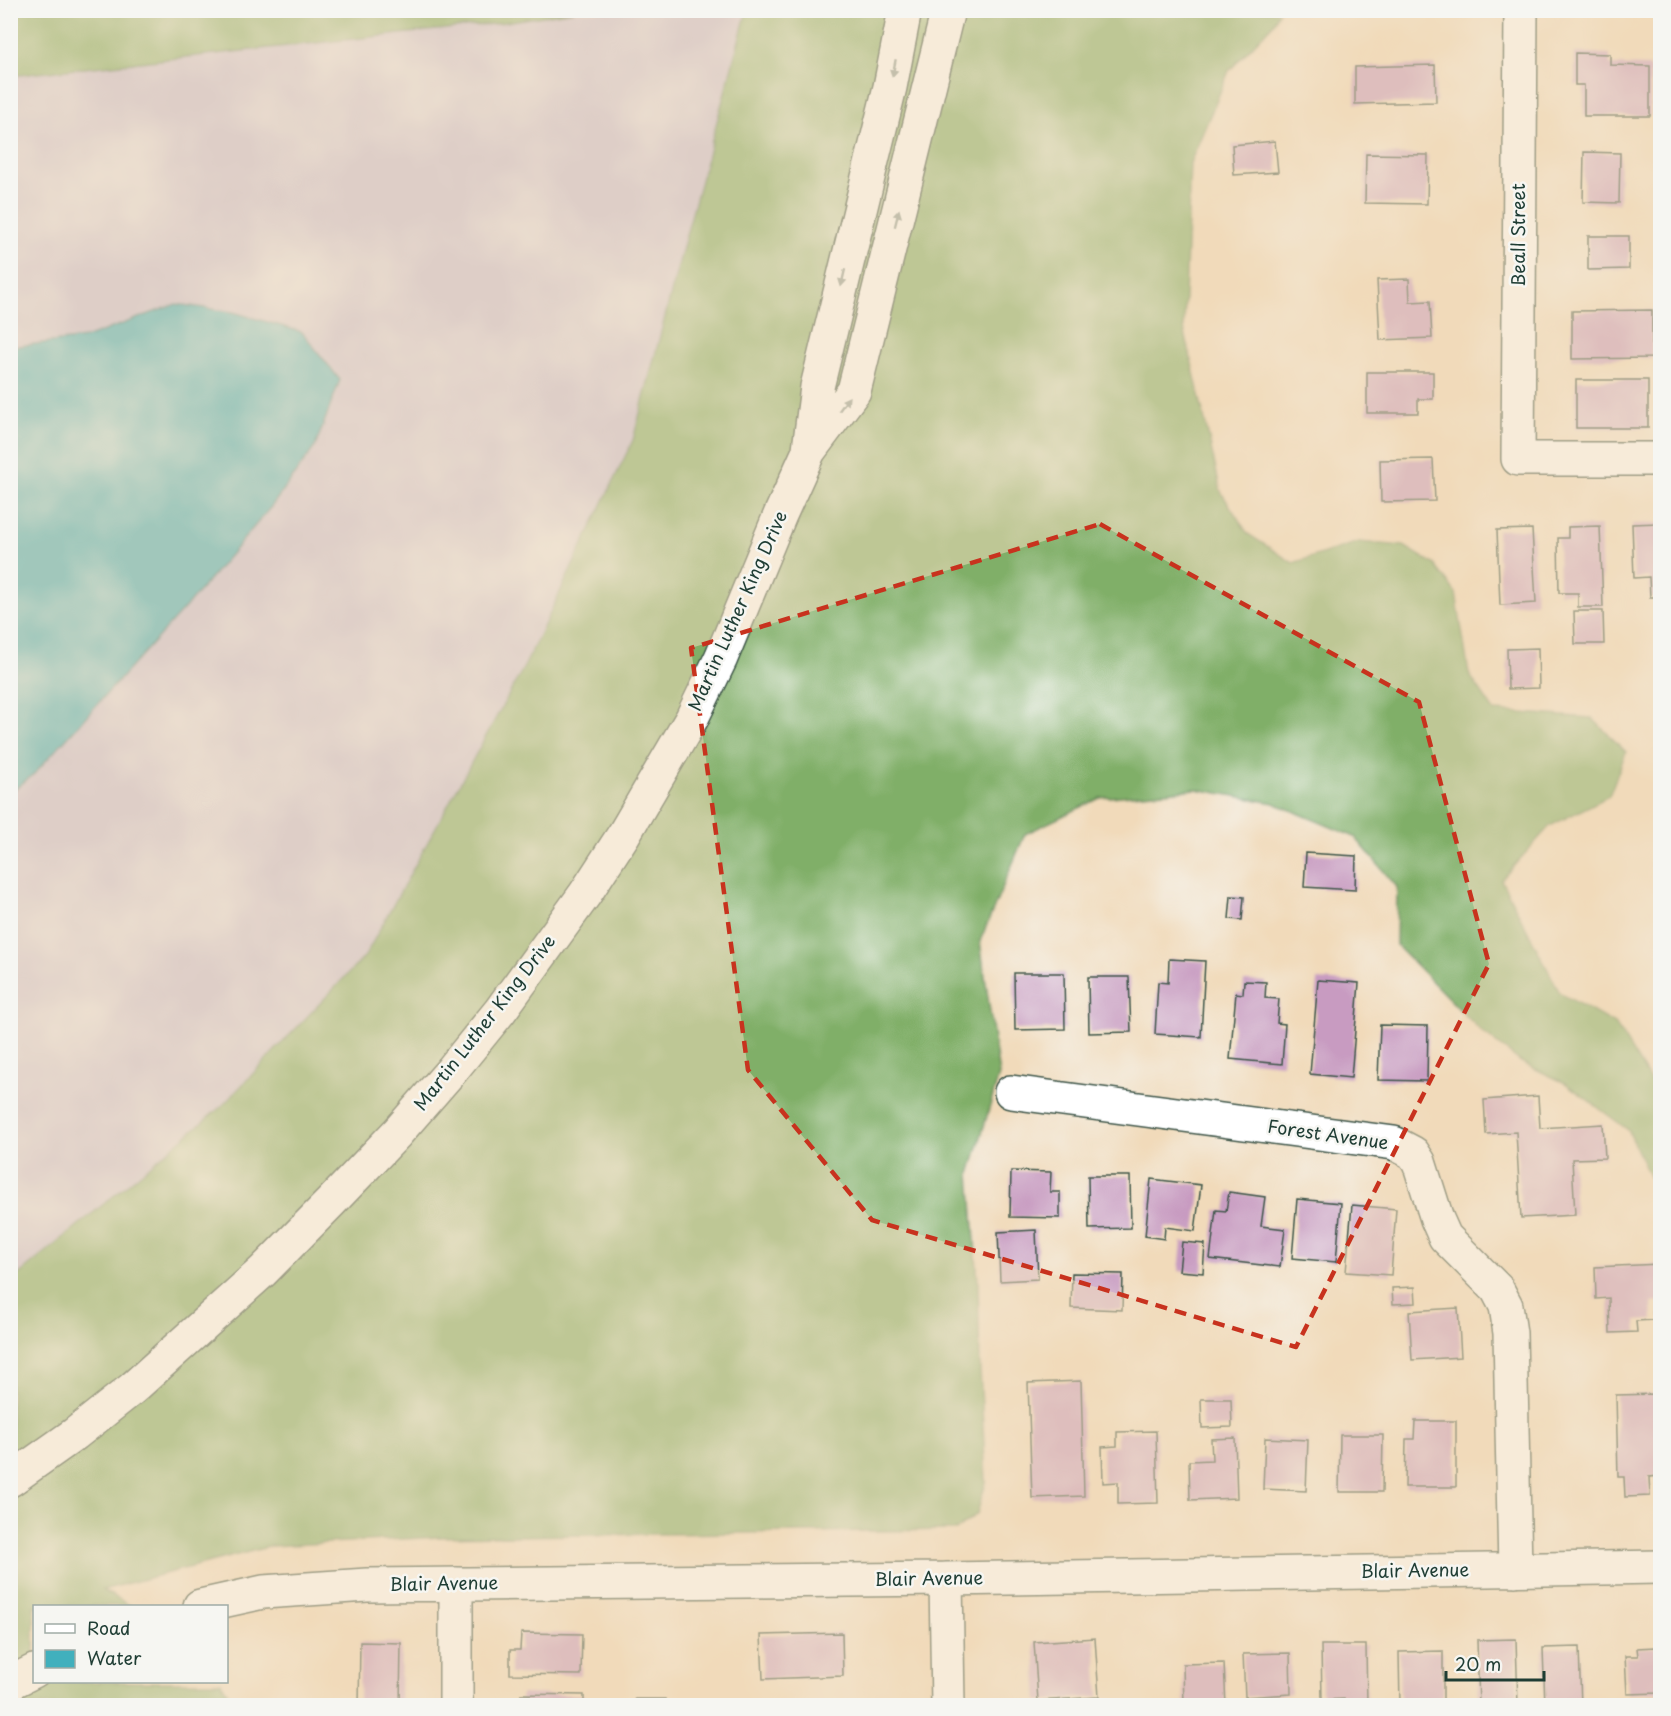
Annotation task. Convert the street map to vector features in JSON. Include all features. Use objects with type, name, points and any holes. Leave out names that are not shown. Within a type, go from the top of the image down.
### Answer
[{"type":"main road","points":[[809,451],[817,387],[890,87],[905,10]]},
{"type":"main road","points":[[809,451],[854,391],[948,10]]},
{"type":"main road","name":"Beall Street","points":[[1521,10],[1518,459],[1660,459]]},
{"type":"main road","name":"Martin Luther King Drive","points":[[10,1480],[75,1434],[133,1388],[263,1270],[397,1133],[500,1011],[585,894],[624,834],[687,727],[721,658],[809,451]]},
{"type":"main road","name":"Forest Avenue","points":[[1011,1092],[1394,1143],[1413,1153],[1419,1162],[1445,1238],[1497,1289],[1506,1306],[1510,1333],[1515,1570]]},
{"type":"main road","name":"Blair Avenue","points":[[204,1605],[263,1592],[367,1585],[946,1579],[1660,1567]]},
{"type":"main road","points":[[946,1579],[948,1706]]},
{"type":"main road","points":[[456,1584],[456,1706]]},
{"type":"main road","points":[[10,1683],[33,1672]]},
{"type":"highlighted area","points":[[1100,524],[1419,702],[1489,964],[1296,1347],[872,1220],[748,1070],[691,648]]},
{"type":"shaded area","points":[[11,11],[783,11],[662,461],[349,1023],[11,1334]]},
{"type":"green space","points":[[10,11],[574,11],[493,24],[11,76]]},
{"type":"green space","points":[[747,11],[1279,11],[1274,23],[1229,71],[1190,163],[1184,328],[1221,492],[1248,534],[1293,563],[1359,542],[1404,546],[1434,564],[1456,593],[1469,674],[1494,711],[1592,718],[1626,752],[1609,796],[1550,826],[1501,880],[1560,993],[1616,1025],[1651,1082],[1660,1087],[1660,1200],[1628,1130],[1565,1083],[1521,1062],[1481,1031],[1396,945],[1397,887],[1355,837],[1274,803],[1196,789],[1100,798],[1025,834],[980,941],[999,1075],[970,1174],[978,1282],[986,1482],[977,1514],[956,1530],[441,1537],[272,1546],[102,1590],[129,1605],[33,1605],[33,1683],[222,1683],[233,1701],[233,1705],[11,1706],[11,1281],[223,1105],[365,956],[525,665],[633,440]]},
{"type":"water","points":[[176,304],[233,312],[302,332],[340,380],[315,447],[271,507],[191,601],[34,774],[11,792],[11,347],[85,338]]},
{"type":"building","points":[[1575,53],[1610,54],[1610,65],[1650,66],[1650,116],[1584,116],[1584,85],[1575,85]]},
{"type":"building","points":[[1435,65],[1436,102],[1355,104],[1355,67]]},
{"type":"building","points":[[1275,141],[1278,172],[1234,175],[1232,145]]},
{"type":"building","points":[[1584,152],[1620,153],[1619,203],[1583,202]]},
{"type":"building","points":[[1366,154],[1428,155],[1427,204],[1365,203]]},
{"type":"building","points":[[1588,236],[1629,236],[1629,269],[1588,270]]},
{"type":"building","points":[[1409,279],[1410,302],[1430,301],[1432,338],[1380,340],[1377,280]]},
{"type":"building","points":[[1652,310],[1652,358],[1572,359],[1572,311]]},
{"type":"building","points":[[1367,372],[1433,372],[1433,399],[1418,399],[1418,413],[1367,413]]},
{"type":"building","points":[[1576,380],[1648,380],[1648,428],[1576,428]]},
{"type":"building","points":[[1433,459],[1435,501],[1381,502],[1380,460]]},
{"type":"building","points":[[1660,523],[1660,597],[1650,597],[1649,577],[1634,578],[1632,524]]},
{"type":"building","points":[[1600,526],[1603,607],[1578,607],[1578,593],[1559,593],[1558,538],[1568,538],[1568,527]]},
{"type":"building","points":[[1532,529],[1536,603],[1500,605],[1497,530]]},
{"type":"building","points":[[1574,611],[1603,611],[1604,644],[1575,644]]},
{"type":"building","points":[[1538,648],[1539,688],[1508,689],[1507,649]]},
{"type":"building","points":[[1306,853],[1356,856],[1355,890],[1304,887]]},
{"type":"building","points":[[1231,896],[1244,897],[1242,920],[1229,919]]},
{"type":"building","points":[[1169,959],[1205,961],[1201,1037],[1155,1034],[1158,982],[1168,983]]},
{"type":"building","points":[[1014,973],[1064,973],[1065,1029],[1015,1030]]},
{"type":"building","points":[[1088,977],[1129,977],[1131,1032],[1089,1033]]},
{"type":"building","points":[[1318,980],[1359,983],[1351,1078],[1310,1074]]},
{"type":"building","points":[[1244,981],[1266,982],[1265,998],[1279,999],[1277,1023],[1285,1024],[1282,1064],[1230,1059],[1236,993],[1243,994]]},
{"type":"building","points":[[1380,1025],[1428,1026],[1427,1081],[1378,1080]]},
{"type":"building","points":[[1538,1096],[1540,1128],[1603,1124],[1605,1158],[1572,1159],[1575,1215],[1521,1218],[1516,1132],[1486,1134],[1484,1100]]},
{"type":"building","points":[[1011,1171],[1051,1172],[1050,1192],[1060,1192],[1060,1218],[1010,1217]]},
{"type":"building","points":[[1088,1176],[1130,1176],[1131,1228],[1089,1229]]},
{"type":"building","points":[[1151,1179],[1201,1185],[1195,1231],[1165,1227],[1164,1239],[1145,1236]]},
{"type":"building","points":[[1229,1192],[1265,1197],[1261,1226],[1285,1229],[1280,1267],[1210,1259],[1216,1210],[1226,1211]]},
{"type":"building","points":[[1297,1199],[1341,1203],[1336,1262],[1292,1258]]},
{"type":"building","points":[[1352,1205],[1396,1209],[1391,1275],[1346,1272]]},
{"type":"building","points":[[1036,1230],[1038,1279],[1000,1281],[998,1232]]},
{"type":"building","points":[[1182,1242],[1205,1244],[1203,1273],[1179,1271]]},
{"type":"building","points":[[1660,1264],[1660,1302],[1652,1303],[1653,1320],[1636,1321],[1637,1332],[1610,1333],[1609,1298],[1596,1299],[1595,1267]]},
{"type":"building","points":[[1072,1273],[1123,1274],[1122,1310],[1071,1308]]},
{"type":"building","points":[[1415,1287],[1416,1303],[1393,1304],[1392,1288]]},
{"type":"building","points":[[1458,1308],[1461,1357],[1412,1360],[1409,1311]]},
{"type":"building","points":[[1081,1381],[1084,1496],[1032,1498],[1028,1383]]},
{"type":"building","points":[[1658,1394],[1660,1476],[1649,1477],[1650,1496],[1625,1497],[1624,1477],[1618,1477],[1616,1395]]},
{"type":"building","points":[[1201,1399],[1231,1399],[1232,1427],[1202,1428]]},
{"type":"building","points":[[1415,1421],[1456,1421],[1456,1487],[1405,1487],[1406,1439],[1414,1439]]},
{"type":"building","points":[[1156,1431],[1158,1503],[1118,1504],[1118,1482],[1103,1483],[1102,1447],[1117,1446],[1117,1432]]},
{"type":"building","points":[[1340,1435],[1383,1435],[1382,1492],[1339,1492]]},
{"type":"building","points":[[1235,1438],[1237,1498],[1190,1500],[1189,1461],[1212,1460],[1211,1439]]},
{"type":"building","points":[[1265,1438],[1308,1440],[1306,1491],[1263,1489]]},
{"type":"building","points":[[521,1633],[582,1634],[581,1675],[510,1674],[510,1650],[520,1650]]},
{"type":"building","points":[[842,1633],[843,1676],[763,1679],[761,1635]]},
{"type":"building","points":[[1095,1638],[1099,1697],[1038,1701],[1034,1642]]},
{"type":"building","points":[[1516,1639],[1518,1706],[1479,1706],[1477,1640]]},
{"type":"building","points":[[360,1642],[401,1643],[400,1706],[359,1706]]},
{"type":"building","points":[[1321,1645],[1366,1645],[1367,1706],[1344,1706],[1344,1699],[1322,1700]]},
{"type":"building","points":[[1579,1647],[1581,1706],[1545,1706],[1543,1648]]},
{"type":"building","points":[[1656,1647],[1656,1655],[1660,1655],[1660,1693],[1627,1694],[1625,1656],[1638,1656],[1637,1648]]},
{"type":"building","points":[[1443,1651],[1443,1706],[1400,1706],[1399,1652]]},
{"type":"building","points":[[1290,1653],[1291,1694],[1245,1697],[1243,1654]]},
{"type":"building","points":[[1224,1663],[1226,1706],[1184,1706],[1183,1664]]},
{"type":"building","points":[[521,1694],[584,1695],[584,1706],[521,1706]]},
{"type":"building","points":[[635,1699],[665,1699],[665,1706],[635,1706]]}]
